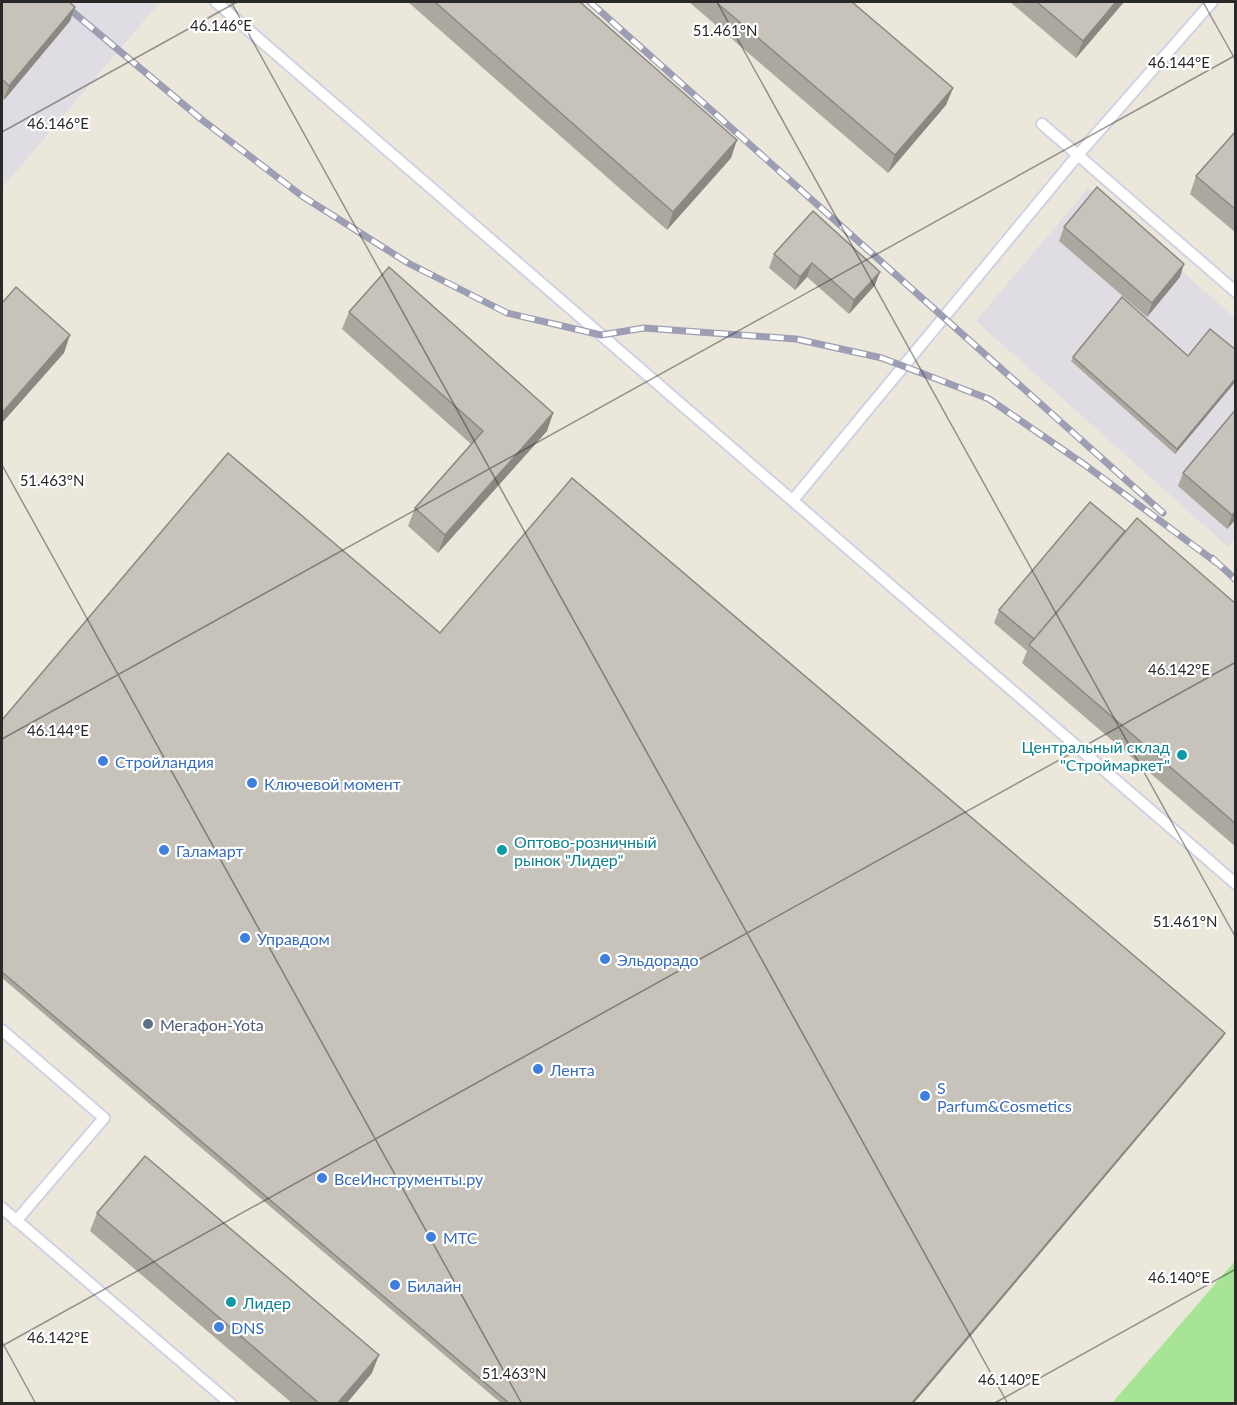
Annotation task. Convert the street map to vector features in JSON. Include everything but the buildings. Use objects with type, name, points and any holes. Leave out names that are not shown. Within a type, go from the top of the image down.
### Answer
[{"type":"lane","points":[[216,2],[1236,884]]},
{"type":"lane","points":[[793,500],[1077,156],[1212,2]]},
{"type":"lane","points":[[1042,124],[1236,292]]},
{"type":"lane","points":[[2,1030],[104,1118],[16,1221]]},
{"type":"lane","points":[[2,1208],[231,1404]]},
{"type":"shaded area","points":[[2,2],[160,2],[2,188]]},
{"type":"shaded area","points":[[1088,188],[1235,318],[1236,538],[1228,547],[976,321]]},
{"type":"green space","points":[[1235,1261],[1235,1403],[1112,1403]]},
{"type":"railway","points":[[61,2],[201,119],[302,196],[408,263],[507,313],[601,335],[644,328],[796,339],[882,358],[989,399],[1085,465],[1217,563]]},
{"type":"railway","points":[[590,2],[1163,513]]},
{"type":"railway","points":[[1212,558],[1236,580]]},
{"type":"place","name":"Центральный склад \"Строймаркет\"","points":[[1182,755]]},
{"type":"place","name":"Стройландия","points":[[103,761]]},
{"type":"place","name":"Ключевой момент","points":[[252,783]]},
{"type":"place","name":"Галамарт","points":[[164,850]]},
{"type":"place","name":"Оптово-розничный рынок \"Лидер\"","points":[[502,850]]},
{"type":"place","name":"Управдом","points":[[245,938]]},
{"type":"place","name":"Эльдорадо","points":[[605,959]]},
{"type":"place","name":"Мегафон-Yota","points":[[148,1024]]},
{"type":"place","name":"Лента","points":[[538,1069]]},
{"type":"place","name":"S Parfum&Cosmetics","points":[[925,1096]]},
{"type":"place","name":"ВсеИнструменты.ру","points":[[322,1178]]},
{"type":"place","name":"МТС","points":[[431,1237]]},
{"type":"place","name":"Билайн","points":[[395,1285]]},
{"type":"place","name":"Лидер","points":[[231,1302]]},
{"type":"place","name":"DNS","points":[[219,1327]]}]
